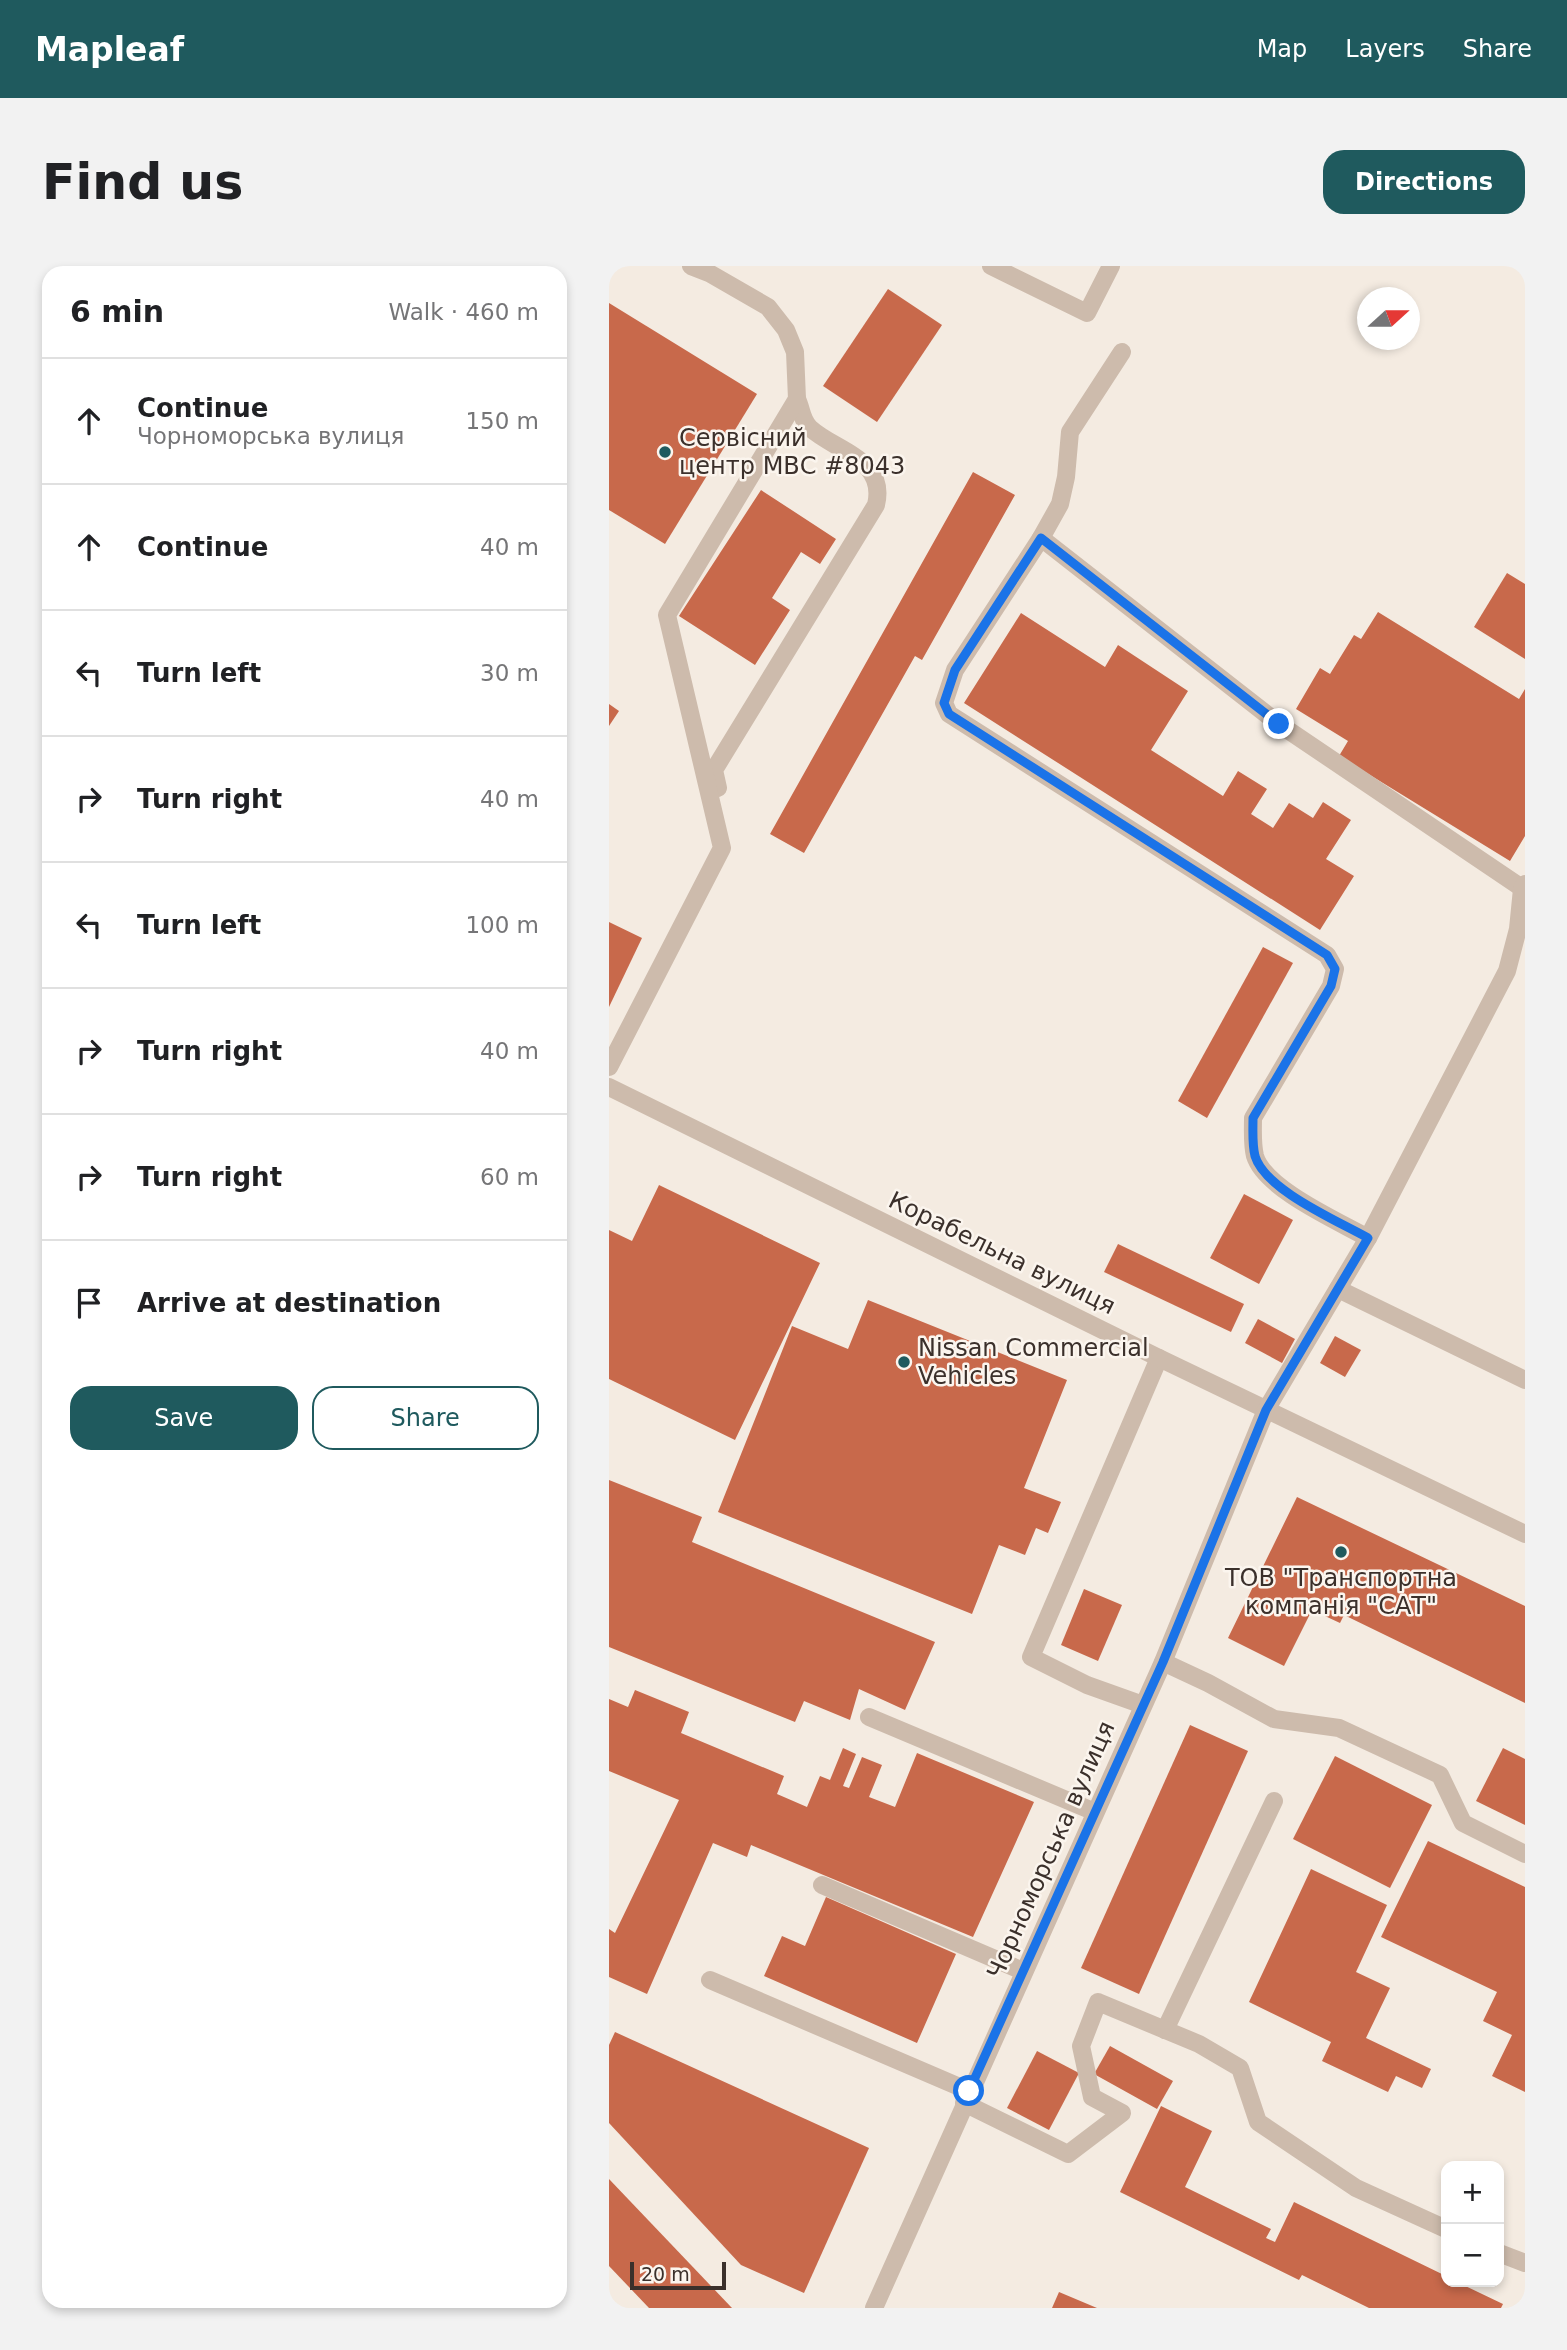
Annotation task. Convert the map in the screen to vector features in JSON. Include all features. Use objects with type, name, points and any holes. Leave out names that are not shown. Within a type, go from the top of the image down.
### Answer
[{"type":"street","points":[[609,1067],[729,837],[714,770],[878,498],[873,477],[858,457],[812,430],[803,420],[797,399],[795,352],[786,330],[774,314],[768,307],[709,273],[691,266]]},
{"type":"street","points":[[991,266],[1087,313],[1111,266]]},
{"type":"street","points":[[1122,352],[1070,432],[1066,477],[1060,503],[1041,538],[955,670],[944,703],[949,714],[1327,955],[1335,969],[1331,986],[1253,1118],[1252,1141],[1256,1159],[1266,1174],[1285,1192],[1368,1238]]},
{"type":"street","points":[[722,848],[667,615],[797,399]]},
{"type":"street","points":[[1041,538],[1279,724],[1524,888]]},
{"type":"street","name":"Чорноморська вулиця","points":[[874,2308],[1163,1662],[1266,1410],[1368,1238],[1507,971],[1518,929],[1524,888]]},
{"type":"street","name":"Корабельна вулиця","points":[[609,1087],[1159,1358],[1525,1534]]},
{"type":"street","points":[[1338,1289],[1525,1380]]},
{"type":"street","points":[[1143,1705],[1087,1685],[1031,1657],[1159,1358]]},
{"type":"street","points":[[1163,1662],[1274,1719],[1339,1728],[1440,1775],[1462,1823],[1525,1854]]},
{"type":"street","points":[[869,1717],[1095,1812]]},
{"type":"street","points":[[1165,2030],[1274,1801]]},
{"type":"street","points":[[822,1885],[1023,1972]]},
{"type":"street","points":[[710,1980],[967,2097],[1068,2154],[1122,2113],[1092,2097],[1081,2046],[1098,2003],[1199,2045],[1240,2068],[1258,2122],[1356,2188],[1441,2227]]},
{"type":"street","points":[[1504,2255],[1525,2263]]},
{"type":"building","points":[[888,289],[942,325],[877,422],[823,386]]},
{"type":"building","name":"Сервісний центр МВС #8043","points":[[609,303],[757,394],[665,544],[609,510]]},
{"type":"building","points":[[973,472],[1015,495],[922,660],[915,656],[804,853],[770,834]]},
{"type":"building","points":[[761,490],[836,539],[820,564],[801,552],[772,598],[790,610],[755,665],[679,616]]},
{"type":"building","points":[[1507,573],[1525,584],[1525,659],[1474,627]]},
{"type":"building","points":[[1378,612],[1519,699],[1525,689],[1525,836],[1510,861],[1339,756],[1348,741],[1296,709],[1320,668],[1330,674],[1354,635],[1361,639]]},
{"type":"building","points":[[1021,613],[1105,667],[1118,645],[1188,691],[1151,750],[1223,796],[1238,771],[1267,789],[1251,814],[1273,828],[1289,803],[1313,818],[1323,802],[1351,820],[1326,859],[1354,876],[1320,930],[964,703]]},
{"type":"building","points":[[609,704],[619,711],[609,726]]},
{"type":"building","points":[[609,922],[642,938],[609,1007]]},
{"type":"building","points":[[1263,947],[1293,963],[1207,1118],[1178,1101]]},
{"type":"building","points":[[659,1185],[820,1263],[735,1440],[609,1379],[609,1230],[632,1241]]},
{"type":"building","points":[[1244,1194],[1293,1220],[1259,1284],[1210,1258]]},
{"type":"building","points":[[1118,1244],[1244,1304],[1231,1332],[1104,1272]]},
{"type":"building","points":[[868,1300],[1067,1380],[1024,1488],[1061,1502],[1048,1533],[1036,1528],[1025,1555],[999,1545],[972,1614],[718,1512],[792,1326],[848,1349]]},
{"type":"building","points":[[1258,1319],[1295,1339],[1282,1363],[1245,1343]]},
{"type":"building","points":[[1335,1336],[1361,1350],[1345,1377],[1320,1363]]},
{"type":"building","points":[[609,1480],[702,1517],[692,1542],[935,1642],[905,1710],[859,1689],[850,1720],[804,1701],[795,1722],[609,1647]]},
{"type":"building","name":"ТОВ \"Транспортна компанія \"САТ\"","points":[[1297,1497],[1525,1606],[1525,1703],[1344,1615],[1340,1623],[1312,1610],[1284,1666],[1228,1638]]},
{"type":"building","points":[[1084,1589],[1122,1605],[1098,1661],[1061,1645]]},
{"type":"building","points":[[635,1690],[689,1712],[681,1733],[784,1776],[777,1794],[807,1807],[820,1776],[830,1780],[843,1748],[856,1754],[843,1786],[849,1788],[862,1757],[882,1765],[869,1797],[895,1807],[917,1753],[1034,1802],[973,1937],[751,1845],[747,1857],[713,1843],[647,1994],[609,1977],[609,1929],[615,1933],[679,1800],[609,1771],[609,1699],[628,1707]]},
{"type":"building","points":[[1190,1725],[1248,1751],[1139,1994],[1081,1968]]},
{"type":"building","points":[[1503,1748],[1525,1759],[1525,1825],[1476,1801]]},
{"type":"building","points":[[1335,1756],[1432,1805],[1390,1888],[1293,1839]]},
{"type":"building","points":[[1428,1841],[1525,1887],[1525,2092],[1492,2076],[1512,2035],[1483,2021],[1497,1992],[1381,1937]]},
{"type":"building","points":[[1311,1869],[1387,1905],[1356,1972],[1390,1988],[1366,2038],[1431,2069],[1422,2088],[1396,2076],[1388,2092],[1322,2061],[1331,2042],[1249,2002]]},
{"type":"building","points":[[826,1897],[956,1954],[917,2043],[764,1976],[782,1936],[805,1946]]},
{"type":"building","points":[[615,2032],[869,2148],[804,2293],[741,2265],[609,2123],[609,2045]]},
{"type":"building","points":[[1110,2046],[1173,2081],[1157,2109],[1094,2074]]},
{"type":"building","points":[[1037,2051],[1079,2073],[1049,2130],[1007,2108]]},
{"type":"building","points":[[1161,2106],[1212,2131],[1185,2187],[1271,2229],[1266,2238],[1275,2242],[1294,2202],[1441,2274],[1441,2287],[1467,2287],[1503,2304],[1501,2308],[1369,2308],[1302,2275],[1299,2280],[1120,2192]]},
{"type":"building","points":[[609,2179],[732,2308],[649,2308],[609,2266]]},
{"type":"building","points":[[1059,2292],[1097,2308],[1052,2308]]},
{"type":"place","name":"Сервісний центр МВС #8043","points":[[665,452]]},
{"type":"place","name":"Nissan Commercial Vehicles","points":[[904,1362]]},
{"type":"place","name":"ТОВ \"Транспортна компанія \"САТ\"","points":[[1341,1552]]},
{"type":"route","points":[[969,2091],[1163,1662],[1266,1410],[1368,1238],[1285,1192],[1266,1174],[1256,1159],[1252,1141],[1253,1118],[1331,986],[1335,969],[1327,955],[949,714],[944,703],[955,670],[1041,538],[1279,724]]}]
